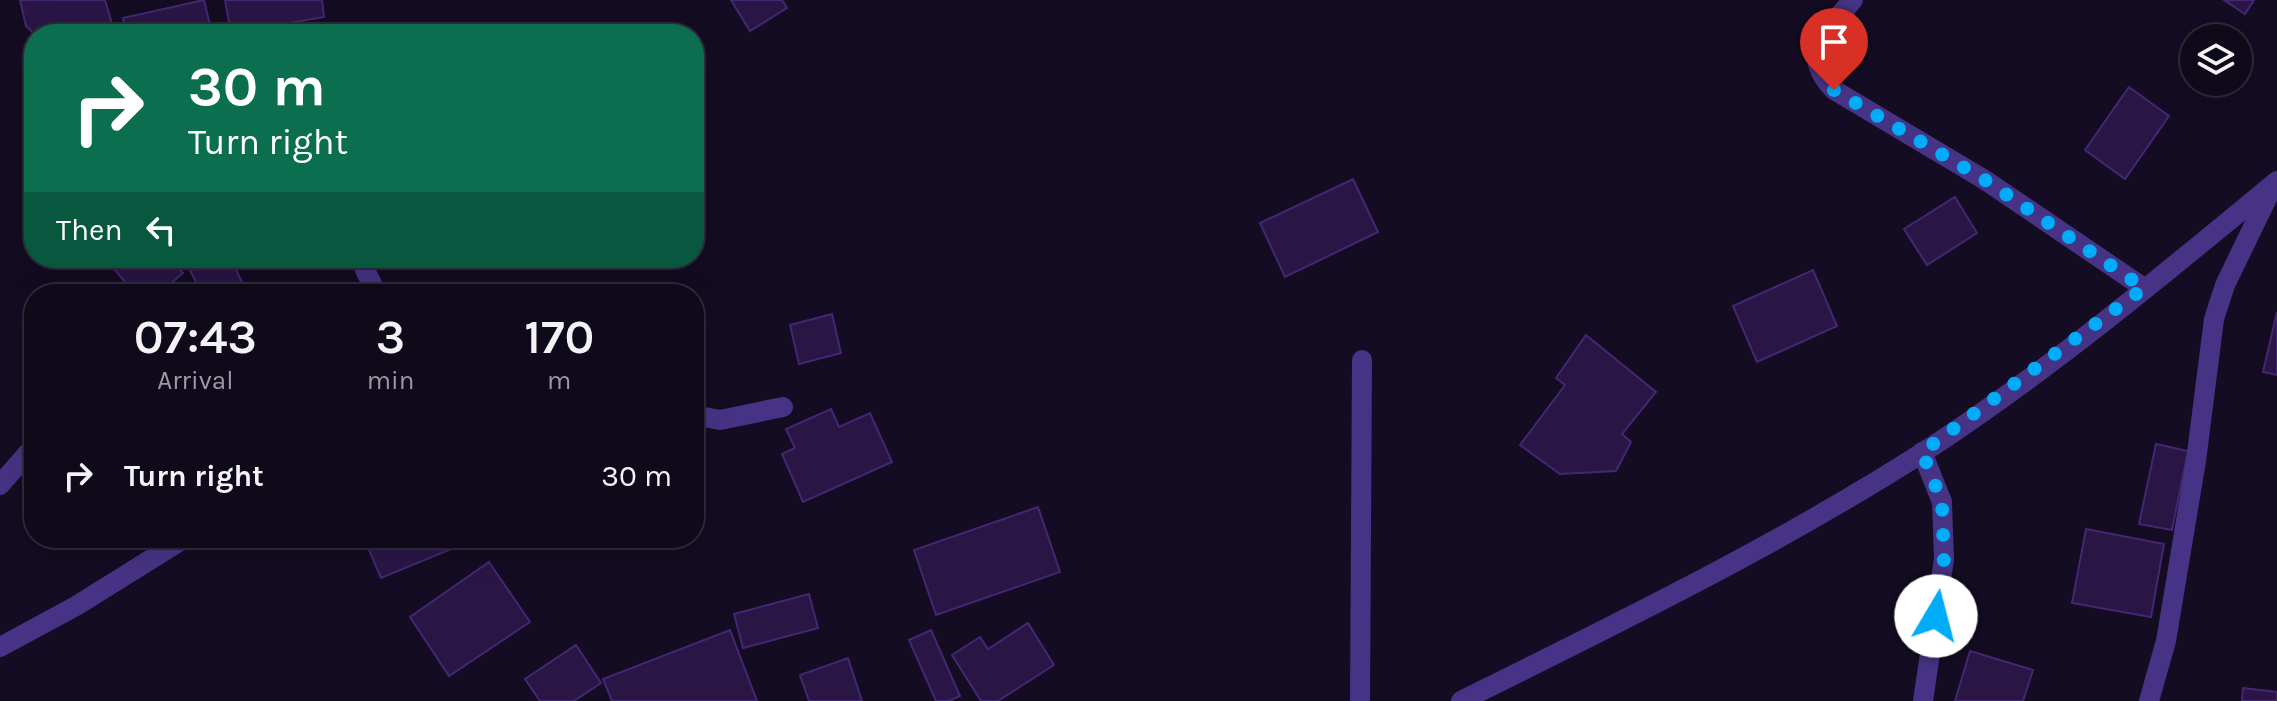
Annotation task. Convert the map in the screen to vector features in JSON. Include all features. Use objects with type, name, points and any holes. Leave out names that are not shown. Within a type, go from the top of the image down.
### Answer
[{"type":"street","points":[[1853,0],[1823,36],[1815,55],[1819,74],[1834,90],[1985,180],[2144,288]]},
{"type":"street","points":[[1461,701],[1691,585],[1823,513],[1922,452],[2144,288],[2276,182]]},
{"type":"street","points":[[2149,701],[2166,641],[2196,461],[2214,319],[2225,285],[2276,182]]},
{"type":"street","points":[[365,270],[372,284]]},
{"type":"street","points":[[1360,701],[1362,360]]},
{"type":"street","points":[[704,417],[720,420],[783,407]]},
{"type":"street","points":[[1922,452],[1942,502],[1944,559],[1923,701]]},
{"type":"street","points":[[0,485],[24,457]]},
{"type":"street","points":[[0,647],[76,606],[169,548]]},
{"type":"building","points":[[20,0],[105,0],[112,24],[26,24]]},
{"type":"building","points":[[204,0],[210,24],[124,24],[123,18]]},
{"type":"building","points":[[225,0],[322,0],[324,17],[283,24],[229,24]]},
{"type":"building","points":[[731,0],[782,0],[787,8],[750,31]]},
{"type":"building","points":[[2224,0],[2254,0],[2245,14]]},
{"type":"building","points":[[2129,87],[2169,116],[2125,179],[2085,150]]},
{"type":"building","points":[[1353,179],[1378,232],[1285,277],[1260,223]]},
{"type":"building","points":[[1955,197],[1977,233],[1927,265],[1904,229]]},
{"type":"building","points":[[113,268],[179,268],[183,273],[170,284],[127,284]]},
{"type":"building","points":[[189,268],[235,268],[243,284],[197,284]]},
{"type":"building","points":[[1813,270],[1837,326],[1757,362],[1733,306]]},
{"type":"building","points":[[2277,312],[2277,375],[2263,372]]},
{"type":"building","points":[[832,314],[841,353],[799,364],[790,325]]},
{"type":"building","points":[[1586,335],[1656,392],[1622,434],[1631,442],[1616,471],[1560,474],[1520,445],[1565,385],[1556,378]]},
{"type":"building","points":[[831,409],[839,427],[870,413],[892,462],[803,502],[782,454],[795,448],[786,429]]},
{"type":"building","points":[[2156,444],[2188,451],[2172,530],[2139,524]]},
{"type":"building","points":[[1038,507],[1060,572],[936,615],[914,550]]},
{"type":"building","points":[[2086,529],[2164,544],[2151,617],[2072,603]]},
{"type":"building","points":[[368,548],[454,548],[381,578]]},
{"type":"building","points":[[489,562],[530,622],[449,676],[410,617]]},
{"type":"building","points":[[809,594],[818,628],[743,648],[734,614]]},
{"type":"building","points":[[1028,623],[1054,665],[998,701],[981,701],[952,655],[980,637],[988,649]]},
{"type":"building","points":[[730,630],[757,701],[612,701],[603,679]]},
{"type":"building","points":[[931,630],[960,696],[949,701],[936,701],[909,640]]},
{"type":"building","points":[[576,645],[601,683],[574,701],[540,701],[525,679]]},
{"type":"building","points":[[1970,651],[2033,670],[2023,701],[1955,701]]},
{"type":"building","points":[[848,658],[862,701],[809,701],[800,675]]},
{"type":"building","points":[[2243,688],[2277,692],[2277,701],[2242,701]]},
{"type":"route","points":[[1834,90],[1985,180],[2144,288],[1922,452],[1942,502],[1944,559],[1936,616]]}]
